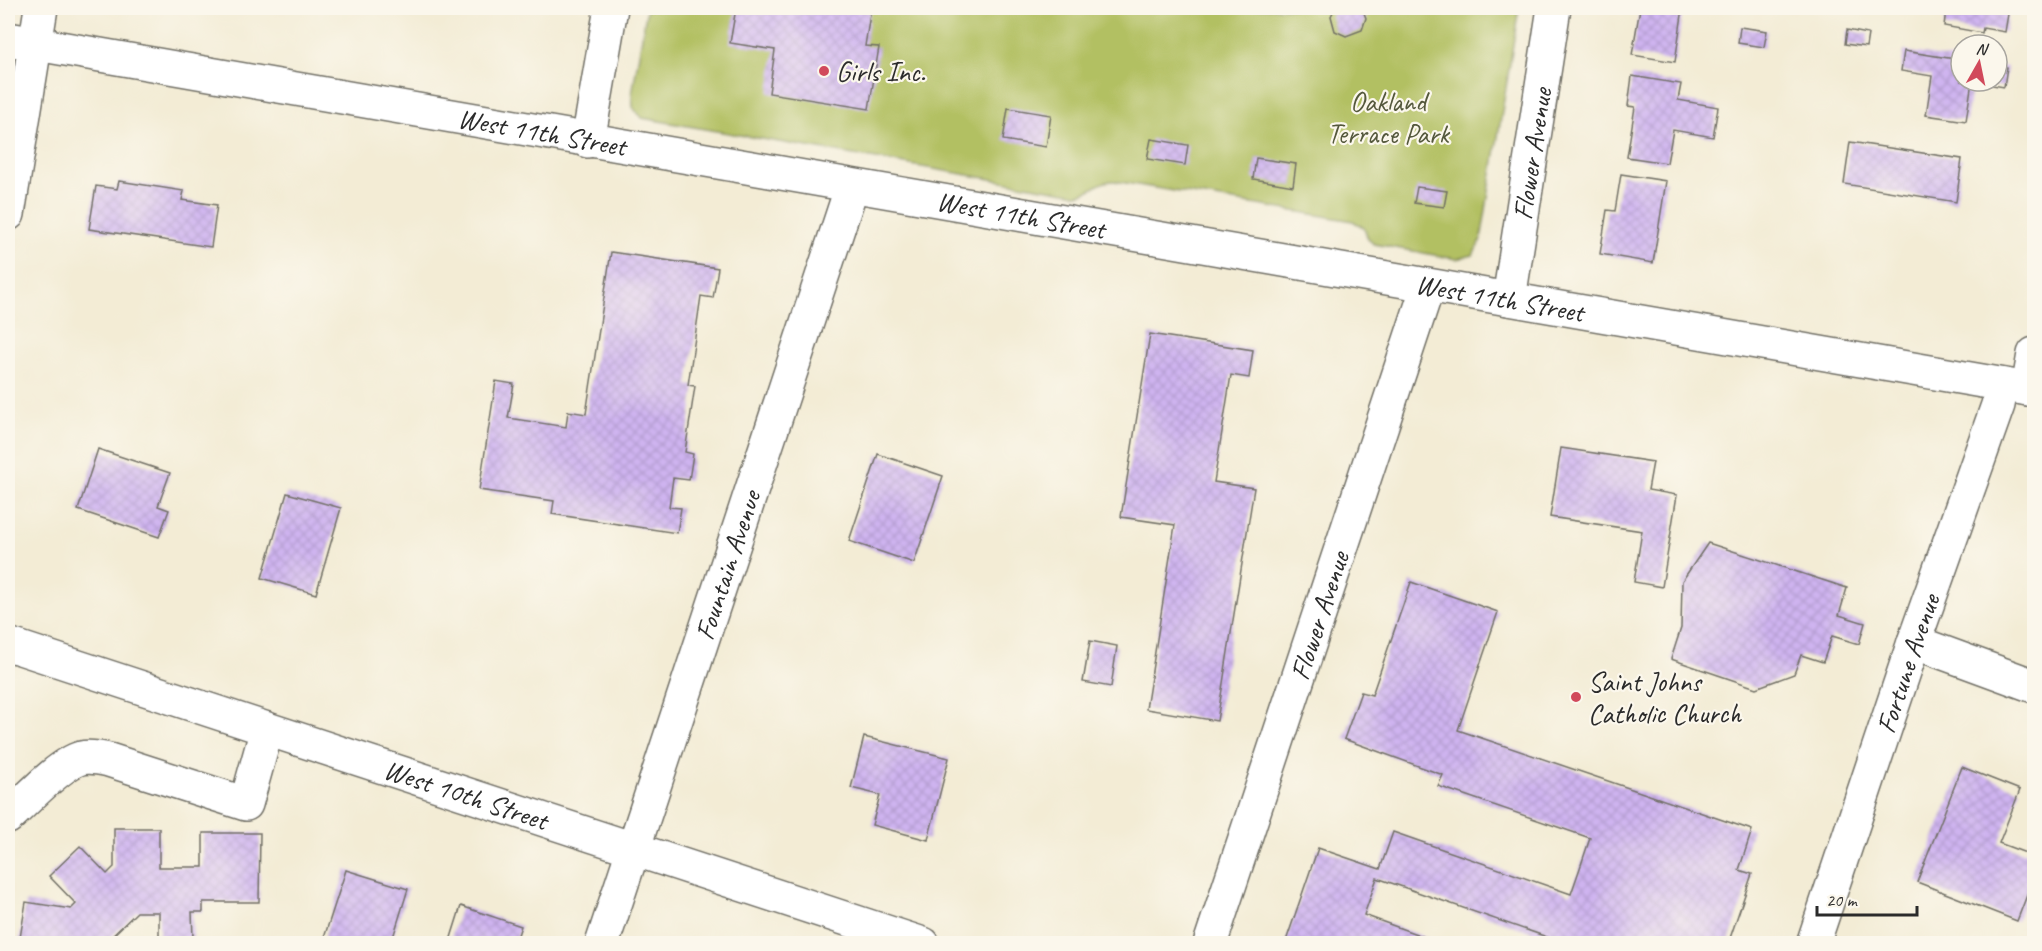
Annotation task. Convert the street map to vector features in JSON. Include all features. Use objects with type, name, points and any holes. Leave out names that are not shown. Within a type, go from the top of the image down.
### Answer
[{"type":"street","points":[[8,214],[21,42],[41,8]]},
{"type":"street","points":[[588,141],[611,8]]},
{"type":"street","name":"Flower Avenue","points":[[1509,299],[1554,8]]},
{"type":"street","name":"West 11th Street","points":[[21,42],[2022,388]]},
{"type":"street","name":"Fountain Avenue","points":[[602,944],[852,186]]},
{"type":"street","name":"Flower Avenue","points":[[1210,944],[1428,286]]},
{"type":"street","name":"Fortune Avenue","points":[[1813,944],[1914,642],[1998,405],[2022,388],[2034,354]]},
{"type":"street","points":[[1914,642],[2034,686]]},
{"type":"street","name":"West 10th Street","points":[[8,644],[923,944]]},
{"type":"street","points":[[8,817],[61,770],[74,761],[90,757],[109,760],[246,804],[267,729]]},
{"type":"green space","name":"Oakland Terrace Park","points":[[647,8],[1519,8],[1481,240],[1473,255],[1456,259],[1374,244],[1368,239],[1364,228],[1353,221],[1114,181],[1104,182],[1077,194],[642,118],[633,108],[632,94]]},
{"type":"building","name":"Girls Inc.","points":[[736,8],[871,8],[865,46],[879,47],[869,109],[769,93],[775,50],[730,43]]},
{"type":"building","points":[[1335,8],[1362,8],[1366,18],[1362,30],[1346,36],[1335,31],[1331,16]]},
{"type":"building","points":[[1640,8],[1683,8],[1675,62],[1632,55]]},
{"type":"building","points":[[1936,8],[2009,8],[2005,32],[1983,28],[1982,33],[1944,26],[1946,10]]},
{"type":"building","points":[[1740,27],[1767,31],[1764,47],[1738,43]]},
{"type":"building","points":[[1847,30],[1868,34],[1866,47],[1845,44]]},
{"type":"building","points":[[1904,51],[1949,58],[1949,93],[1970,93],[1966,121],[1926,115],[1932,76],[1901,71]]},
{"type":"building","points":[[1632,76],[1681,84],[1678,100],[1718,107],[1713,137],[1673,130],[1667,163],[1627,157],[1635,107],[1628,106]]},
{"type":"building","points":[[1008,108],[1051,115],[1046,147],[1003,140]]},
{"type":"building","points":[[1151,139],[1188,145],[1185,165],[1147,159]]},
{"type":"building","points":[[1850,142],[1962,159],[1956,202],[1844,184]]},
{"type":"building","points":[[1256,158],[1296,164],[1293,186],[1253,179]]},
{"type":"building","points":[[1621,174],[1666,181],[1653,263],[1600,254],[1607,210],[1615,211]]},
{"type":"building","points":[[119,181],[184,191],[182,200],[217,205],[211,247],[89,229],[96,186],[117,189]]},
{"type":"building","points":[[1417,187],[1447,191],[1444,207],[1414,203]]},
{"type":"building","points":[[611,252],[718,268],[713,298],[701,296],[688,385],[695,386],[685,452],[693,454],[689,480],[673,478],[669,507],[681,508],[677,533],[552,514],[554,501],[479,490],[496,381],[514,384],[508,418],[566,427],[568,411],[586,414]]},
{"type":"building","points":[[1150,334],[1253,350],[1249,378],[1231,375],[1214,482],[1254,488],[1217,721],[1146,709],[1175,525],[1121,517]]},
{"type":"building","points":[[1561,448],[1653,462],[1648,490],[1677,495],[1662,587],[1634,582],[1642,531],[1550,517]]},
{"type":"building","points":[[98,449],[170,473],[158,506],[169,510],[159,537],[78,510]]},
{"type":"building","points":[[878,454],[943,476],[914,563],[849,541]]},
{"type":"building","points":[[287,493],[341,508],[316,594],[262,578]]},
{"type":"building","points":[[1708,543],[1847,588],[1839,615],[1865,623],[1859,644],[1832,636],[1823,662],[1801,655],[1794,674],[1756,688],[1671,659],[1681,628],[1682,581]]},
{"type":"building","points":[[1411,582],[1498,612],[1458,730],[1752,830],[1739,870],[1752,874],[1728,944],[1567,944],[1377,878],[1364,915],[1444,944],[1285,944],[1318,848],[1380,869],[1393,832],[1571,894],[1590,838],[1438,786],[1443,775],[1344,739],[1361,692],[1372,695]]},
{"type":"building","points":[[1090,641],[1117,646],[1111,687],[1083,682]]},
{"type":"building","points":[[864,737],[949,758],[928,840],[872,825],[880,795],[851,788]]},
{"type":"building","points":[[1962,767],[2020,790],[1999,843],[2034,856],[2034,877],[2017,921],[1917,882]]},
{"type":"building","points":[[114,828],[159,828],[159,867],[203,867],[203,833],[260,833],[259,902],[203,902],[203,912],[192,912],[193,938],[159,938],[159,912],[137,912],[104,944],[19,944],[26,902],[71,909],[76,904],[49,876],[80,846],[107,874],[114,867]]},
{"type":"building","points":[[346,870],[408,889],[391,944],[323,941]]},
{"type":"building","points":[[461,906],[521,926],[515,944],[449,944]]},
{"type":"place","name":"Girls Inc.","points":[[824,71]]},
{"type":"place","name":"Saint Johns Catholic Church","points":[[1576,697]]}]
